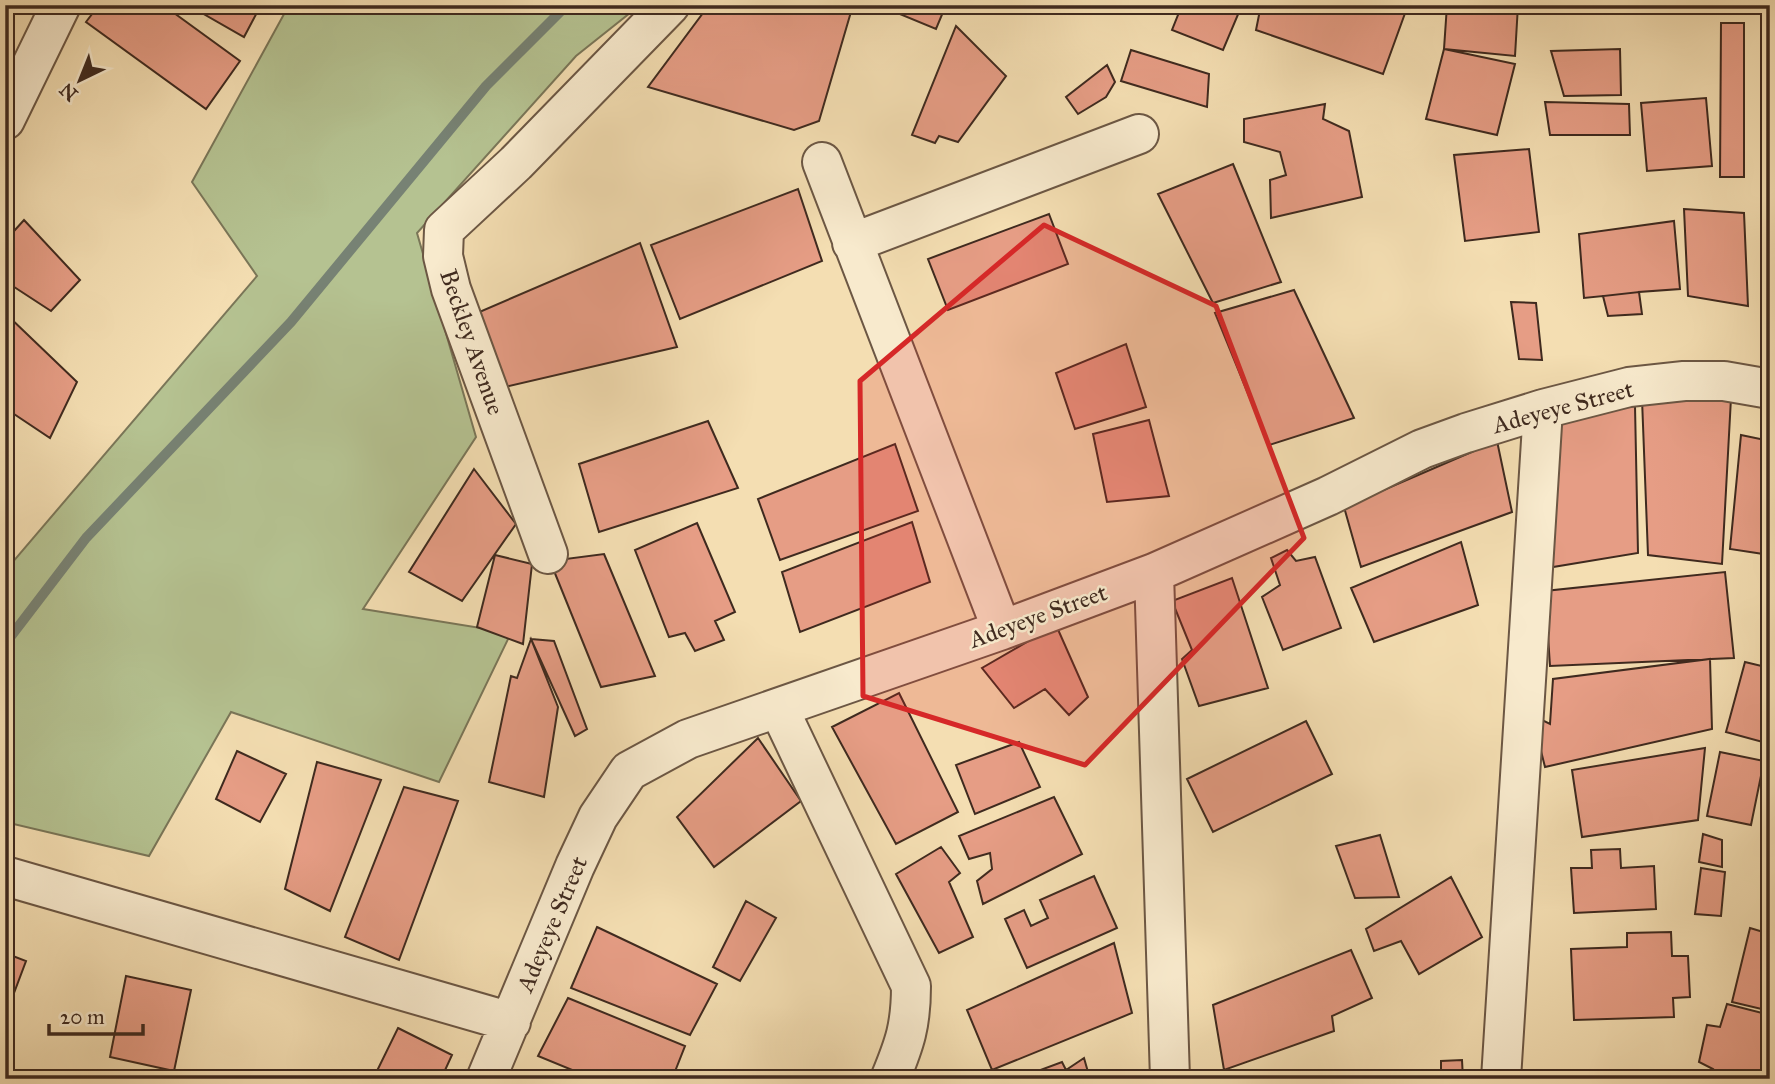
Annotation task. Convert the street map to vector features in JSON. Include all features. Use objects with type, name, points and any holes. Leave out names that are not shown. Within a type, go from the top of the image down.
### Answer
[{"type":"street","points":[[5,120],[61,5]]},
{"type":"street","name":"Beckley Avenue","points":[[548,554],[451,289],[443,256],[444,230],[516,163],[670,5]]},
{"type":"street","points":[[852,243],[1139,135]]},
{"type":"street","points":[[822,162],[1002,630]]},
{"type":"street","name":"Adeyeye Street","points":[[486,1079],[575,866],[598,817],[629,771],[688,740],[1002,630],[1154,573],[1328,496],[1422,449],[1543,409],[1629,387],[1684,381],[1724,381],[1770,389]]},
{"type":"street","points":[[1501,1079],[1543,409]]},
{"type":"street","points":[[1154,573],[1170,1079]]},
{"type":"street","points":[[779,709],[911,986],[911,1016],[906,1040],[890,1079]]},
{"type":"street","points":[[5,876],[511,1022]]},
{"type":"highlighted area","points":[[1044,225],[1216,306],[1304,538],[1085,765],[863,696],[860,381]]},
{"type":"green space","points":[[289,5],[640,5],[576,56],[417,233],[476,437],[363,609],[511,633],[439,782],[231,712],[149,856],[5,822],[5,571],[257,276],[192,182]]},
{"type":"building","points":[[99,5],[163,5],[240,61],[206,109],[86,22]]},
{"type":"building","points":[[188,5],[261,5],[244,37]]},
{"type":"building","points":[[709,5],[853,5],[819,121],[794,130],[648,87]]},
{"type":"building","points":[[892,5],[946,5],[936,29],[890,10]]},
{"type":"building","points":[[1182,5],[1242,5],[1223,50],[1172,30]]},
{"type":"building","points":[[1261,5],[1408,5],[1383,74],[1256,30]]},
{"type":"building","points":[[1447,5],[1518,5],[1515,56],[1444,49]]},
{"type":"building","points":[[1721,23],[1744,23],[1744,177],[1720,177]]},
{"type":"building","points":[[956,26],[1006,76],[958,142],[939,136],[935,143],[912,135]]},
{"type":"building","points":[[1444,49],[1515,64],[1497,135],[1426,119]]},
{"type":"building","points":[[1620,49],[1621,95],[1564,96],[1551,51]]},
{"type":"building","points":[[1131,50],[1209,74],[1207,107],[1121,81]]},
{"type":"building","points":[[1107,65],[1115,82],[1106,97],[1078,114],[1066,97]]},
{"type":"building","points":[[1706,98],[1712,166],[1647,171],[1641,103]]},
{"type":"building","points":[[1545,102],[1629,104],[1630,135],[1550,135]]},
{"type":"building","points":[[1325,104],[1323,119],[1349,131],[1362,197],[1271,218],[1270,180],[1286,175],[1280,152],[1244,142],[1244,119]]},
{"type":"building","points":[[1529,149],[1539,232],[1465,241],[1454,155]]},
{"type":"building","points":[[1233,164],[1281,282],[1213,303],[1158,194]]},
{"type":"building","points":[[798,189],[822,261],[680,319],[651,245]]},
{"type":"building","points":[[1684,209],[1744,213],[1748,306],[1688,296]]},
{"type":"building","points":[[1049,214],[1068,264],[948,310],[928,259]]},
{"type":"building","points":[[24,220],[80,280],[51,311],[5,281],[5,241]]},
{"type":"building","points":[[1674,221],[1680,289],[1639,292],[1642,314],[1608,316],[1603,296],[1584,298],[1579,234]]},
{"type":"building","points":[[640,243],[677,347],[505,387],[477,313]]},
{"type":"building","points":[[1294,290],[1354,418],[1269,445],[1215,313]]},
{"type":"building","points":[[1639,292],[1642,314],[1608,316],[1603,296]]},
{"type":"building","points":[[1511,302],[1536,303],[1542,360],[1519,359]]},
{"type":"building","points":[[5,313],[77,382],[50,438],[5,408]]},
{"type":"building","points":[[1126,344],[1146,407],[1075,429],[1056,373]]},
{"type":"building","points":[[1731,398],[1722,564],[1648,555],[1642,399]]},
{"type":"building","points":[[1635,406],[1638,553],[1547,568],[1554,411]]},
{"type":"building","points":[[1149,420],[1169,496],[1107,502],[1093,434]]},
{"type":"building","points":[[708,421],[738,488],[599,532],[579,464]]},
{"type":"building","points":[[1741,435],[1770,441],[1770,555],[1730,549]]},
{"type":"building","points":[[1497,441],[1512,512],[1361,567],[1344,507]]},
{"type":"building","points":[[895,444],[918,511],[780,560],[758,499]]},
{"type":"building","points":[[474,469],[516,524],[462,601],[409,572]]},
{"type":"building","points":[[912,522],[930,582],[800,632],[782,572]]},
{"type":"building","points":[[697,523],[735,612],[715,621],[724,640],[695,651],[685,633],[669,637],[635,550]]},
{"type":"building","points":[[1461,542],[1478,605],[1374,642],[1351,588]]},
{"type":"building","points":[[1287,550],[1296,561],[1315,557],[1341,628],[1283,650],[1262,597],[1280,585],[1271,558]]},
{"type":"building","points":[[604,554],[655,676],[601,687],[550,561]]},
{"type":"building","points":[[495,555],[532,564],[523,644],[477,627]]},
{"type":"building","points":[[1725,572],[1734,658],[1550,666],[1545,591]]},
{"type":"building","points":[[1232,578],[1268,688],[1199,706],[1182,659],[1192,650],[1172,601]]},
{"type":"building","points":[[1056,625],[1088,697],[1069,715],[1045,689],[1014,708],[982,668]]},
{"type":"building","points":[[531,639],[558,707],[544,797],[489,782],[511,676],[517,678]]},
{"type":"building","points":[[531,639],[554,641],[587,729],[575,736]]},
{"type":"building","points":[[1710,659],[1712,729],[1545,767],[1532,715],[1550,724],[1553,679]]},
{"type":"building","points":[[1745,662],[1770,668],[1770,744],[1726,732]]},
{"type":"building","points":[[899,693],[958,812],[896,844],[832,727]]},
{"type":"building","points":[[1306,721],[1332,774],[1213,832],[1187,779]]},
{"type":"building","points":[[758,738],[801,801],[714,867],[677,817]]},
{"type":"building","points":[[1019,742],[1040,787],[975,814],[956,765]]},
{"type":"building","points":[[1705,748],[1698,820],[1582,837],[1572,770]]},
{"type":"building","points":[[237,751],[286,774],[260,822],[216,799]]},
{"type":"building","points":[[1720,752],[1764,761],[1751,825],[1707,816]]},
{"type":"building","points":[[317,762],[381,780],[330,911],[285,889]]},
{"type":"building","points":[[404,787],[458,801],[399,960],[345,937]]},
{"type":"building","points":[[1054,797],[1082,854],[983,904],[977,881],[992,869],[990,853],[969,859],[959,836]]},
{"type":"building","points":[[1770,802],[1770,830],[1763,828]]},
{"type":"building","points":[[1703,834],[1722,840],[1722,867],[1699,862]]},
{"type":"building","points":[[1380,835],[1399,897],[1355,898],[1336,846]]},
{"type":"building","points":[[941,847],[960,873],[949,882],[973,937],[939,953],[896,874]]},
{"type":"building","points":[[1620,849],[1621,868],[1654,866],[1656,909],[1574,913],[1571,868],[1592,868],[1591,850]]},
{"type":"building","points":[[1701,868],[1725,872],[1721,916],[1695,914]]},
{"type":"building","points":[[1094,876],[1117,928],[1027,968],[1005,919],[1024,910],[1031,926],[1048,918],[1040,900]]},
{"type":"building","points":[[1451,877],[1482,937],[1419,974],[1401,941],[1374,951],[1366,929]]},
{"type":"building","points":[[746,901],[776,918],[740,981],[713,967]]},
{"type":"building","points":[[597,927],[717,984],[690,1035],[571,988]]},
{"type":"building","points":[[1750,928],[1770,934],[1770,1011],[1732,1002]]},
{"type":"building","points":[[1671,932],[1672,956],[1688,956],[1690,997],[1673,998],[1674,1017],[1574,1020],[1571,949],[1627,947],[1627,933]]},
{"type":"building","points":[[1114,943],[1132,1013],[992,1070],[967,1010]]},
{"type":"building","points":[[1351,950],[1372,998],[1332,1016],[1334,1031],[1224,1070],[1213,1005]]},
{"type":"building","points":[[5,953],[26,961],[5,1017]]},
{"type":"building","points":[[126,976],[191,990],[174,1071],[110,1057]]},
{"type":"building","points":[[568,998],[685,1046],[672,1079],[594,1079],[538,1056]]},
{"type":"building","points":[[1727,1004],[1770,1015],[1770,1079],[1709,1079],[1713,1069],[1699,1062],[1707,1025],[1720,1027]]},
{"type":"building","points":[[398,1028],[452,1055],[441,1079],[373,1079]]},
{"type":"building","points":[[1084,1058],[1090,1079],[1016,1079],[1062,1062],[1066,1070]]},
{"type":"building","points":[[1462,1060],[1463,1079],[1441,1079],[1441,1061]]},
{"type":"waterway","points":[[5,644],[86,538],[291,322],[486,86],[567,5]]}]
